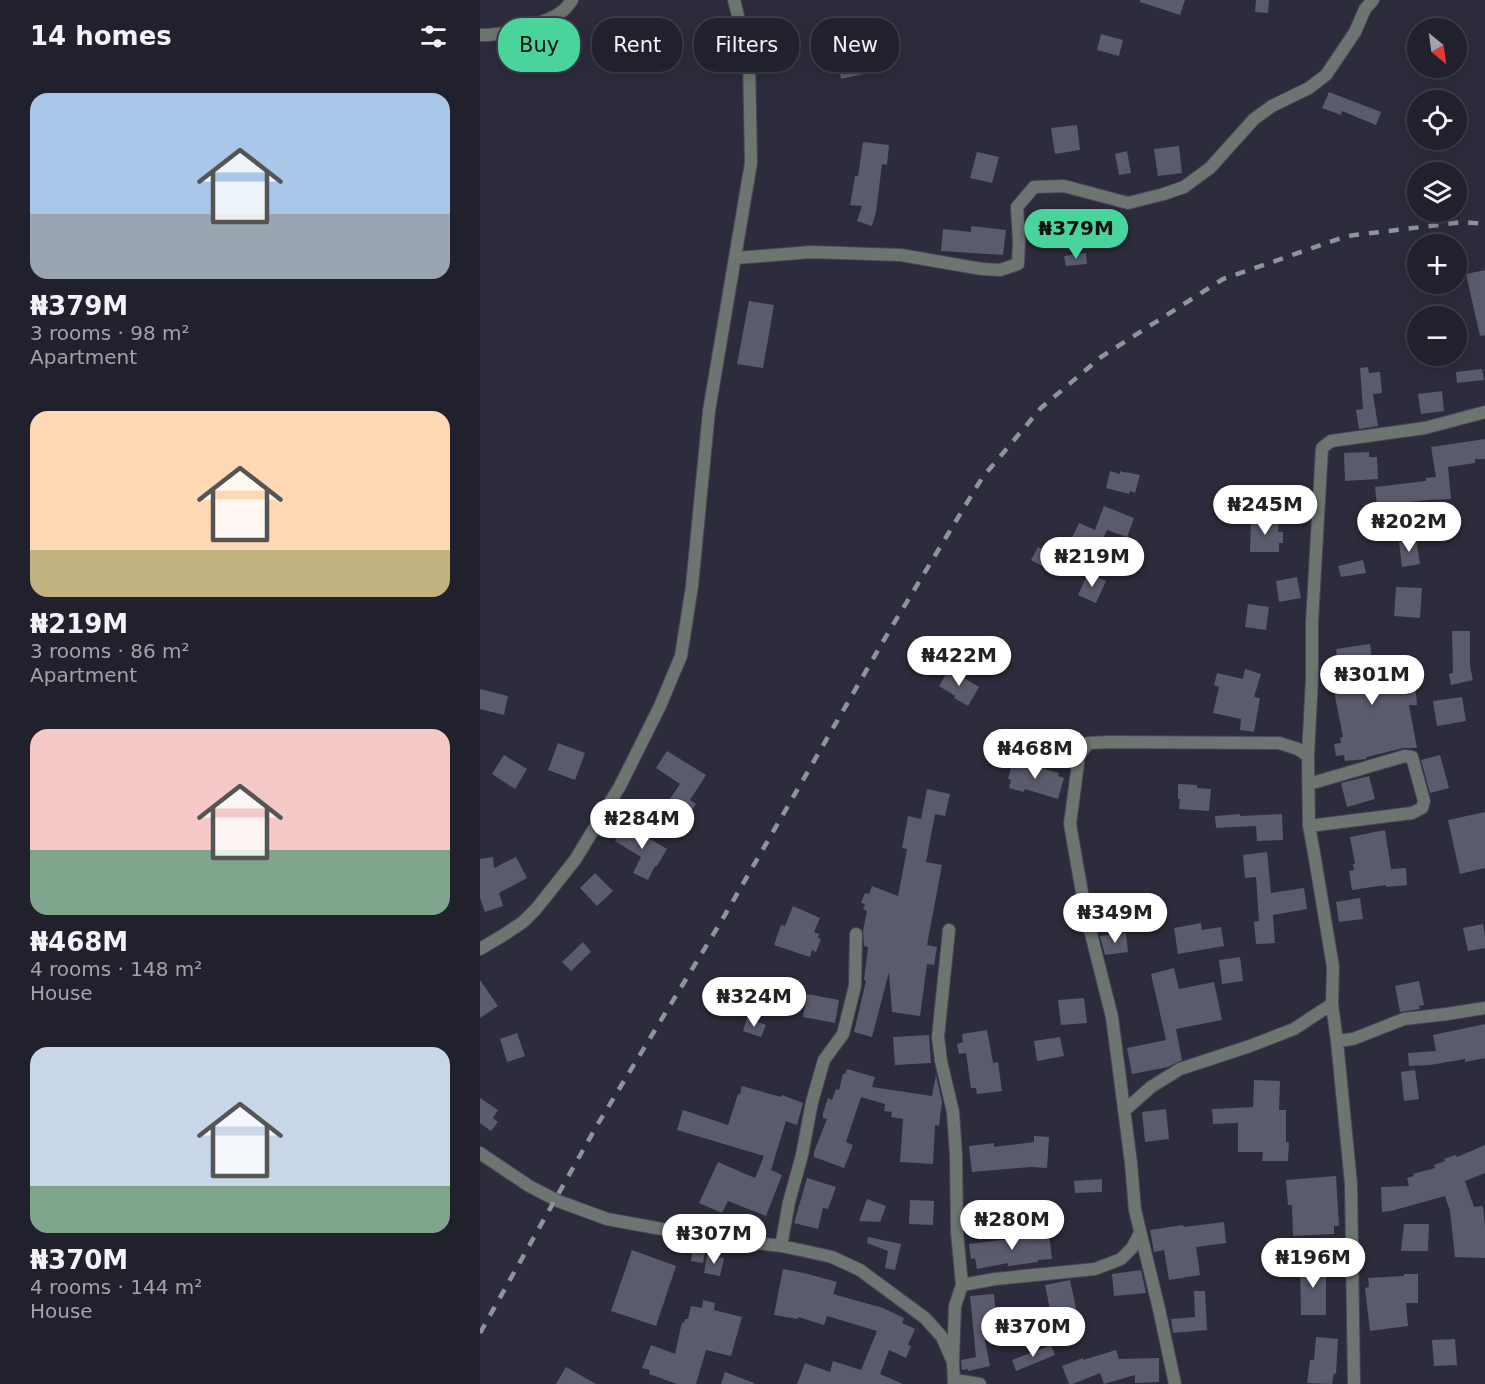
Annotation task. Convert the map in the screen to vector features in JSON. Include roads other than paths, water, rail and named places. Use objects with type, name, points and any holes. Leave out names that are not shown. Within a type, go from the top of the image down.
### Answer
[{"type":"street","points":[[480,35],[513,31],[546,20],[565,9],[572,0]]},
{"type":"street","points":[[480,949],[516,927],[536,909],[574,860],[620,786],[660,706],[681,656],[692,586],[709,411],[751,163],[748,59],[734,0]]},
{"type":"street","points":[[736,258],[811,252],[901,255],[991,270],[1000,270],[1018,264],[1017,207],[1034,187],[1064,186],[1128,203],[1184,187],[1210,168],[1254,119],[1272,106],[1309,88],[1326,75],[1355,32],[1365,9],[1373,0]]},
{"type":"street","points":[[1354,1384],[1351,1184],[1332,1004],[1333,967],[1309,826],[1308,756],[1312,622],[1322,448],[1331,441],[1425,428],[1485,412]]},
{"type":"street","points":[[1175,1384],[1160,1309],[1135,1210],[1112,1017],[1085,910],[1070,824],[1079,756],[1088,743],[1110,742],[1279,743],[1298,749],[1308,756]]},
{"type":"street","points":[[1309,784],[1405,756],[1412,757],[1424,801],[1422,808],[1412,813],[1309,826]]},
{"type":"street","points":[[949,930],[938,1037],[953,1112],[956,1155],[957,1232],[962,1285],[955,1306],[953,1362],[955,1382],[980,1384]]},
{"type":"street","points":[[781,1246],[812,1102],[824,1060],[843,1034],[855,986],[856,934]]},
{"type":"street","points":[[1124,1111],[1151,1087],[1180,1069],[1294,1029],[1332,1004]]},
{"type":"street","points":[[1337,1041],[1353,1039],[1404,1019],[1485,1008]]},
{"type":"street","points":[[480,1153],[529,1186],[558,1201],[607,1219],[700,1236],[781,1246],[832,1257],[860,1270],[925,1318],[942,1337],[953,1362]]},
{"type":"street","points":[[962,1285],[1095,1269],[1121,1259],[1132,1248],[1140,1233]]},
{"type":"railway","points":[[480,1333],[596,1127],[722,920],[888,633],[982,478],[1041,408],[1101,357],[1223,279],[1347,236],[1463,222],[1485,224]]}]
